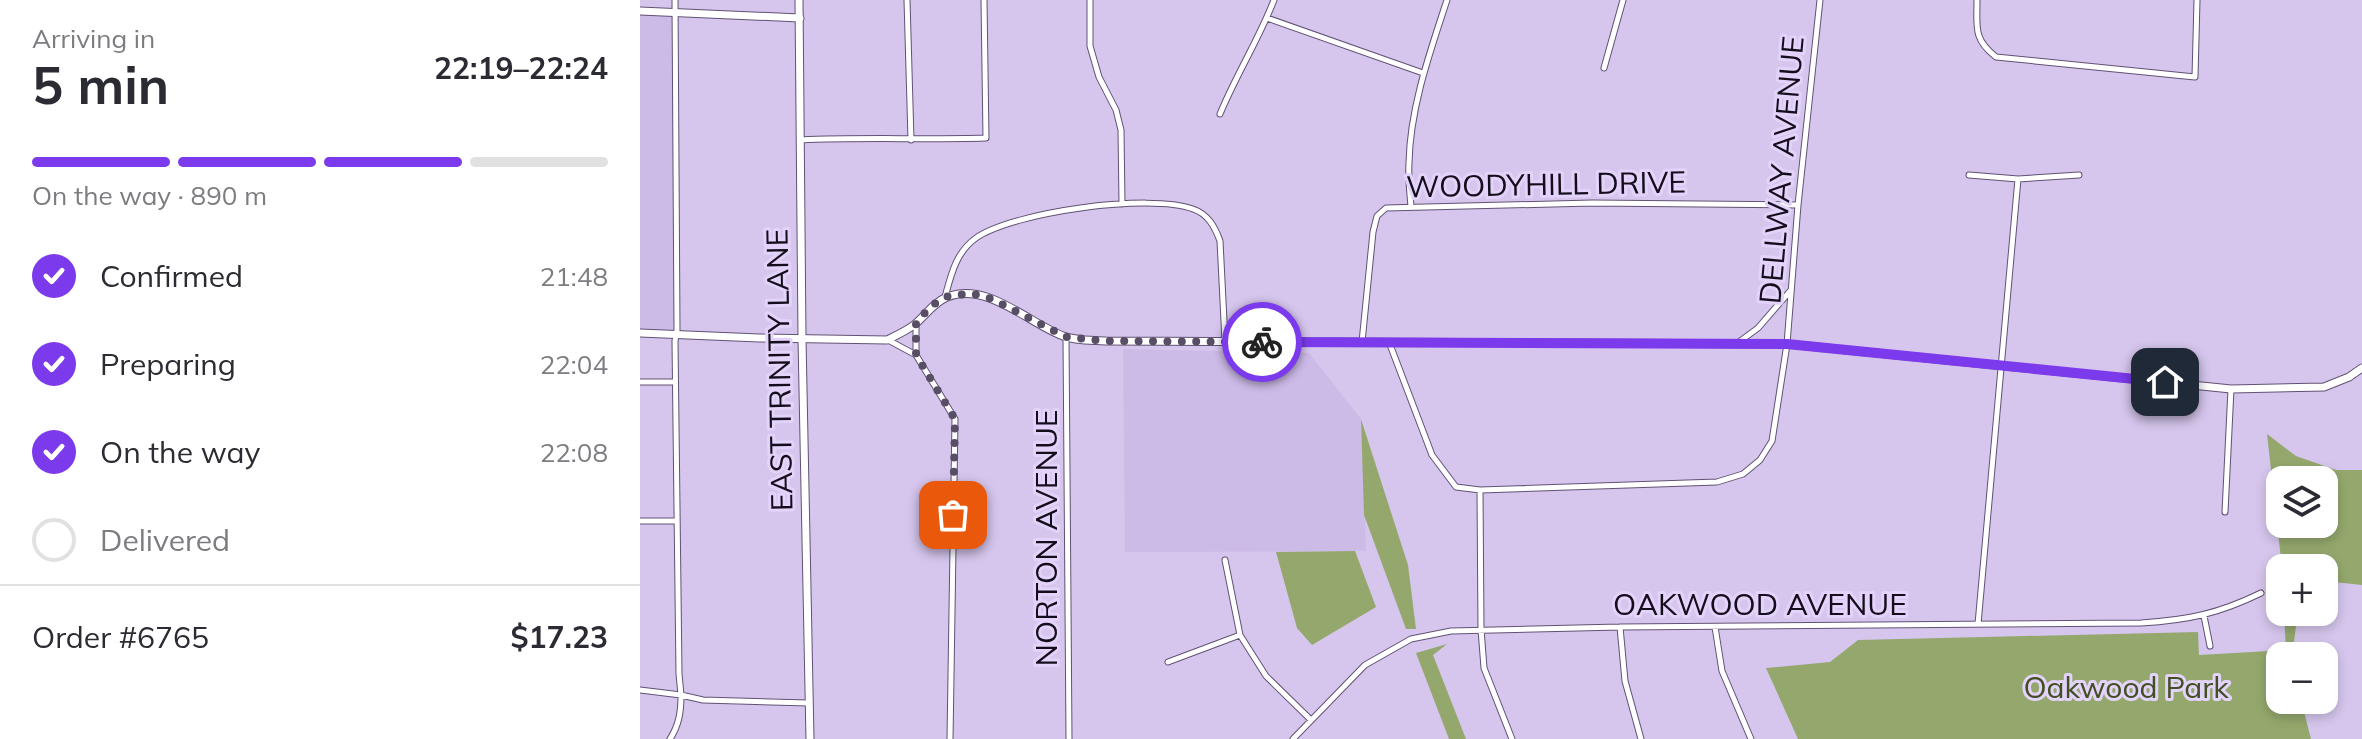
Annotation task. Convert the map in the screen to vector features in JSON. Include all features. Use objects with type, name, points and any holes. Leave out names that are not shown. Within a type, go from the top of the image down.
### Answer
[{"type":"street","points":[[670,739],[681,712],[675,382],[675,0]]},
{"type":"street","name":"EAST TRINITY LANE","points":[[799,0],[810,739]]},
{"type":"street","points":[[907,0],[911,140]]},
{"type":"street","points":[[801,140],[986,138],[984,0]]},
{"type":"street","points":[[1090,0],[1090,46],[1121,130],[1122,204]]},
{"type":"street","points":[[1220,114],[1274,0]]},
{"type":"street","points":[[1411,207],[1408,163],[1423,73],[1447,0]]},
{"type":"street","points":[[1604,68],[1623,0]]},
{"type":"street","name":"DELLWAY AVENUE","points":[[1480,490],[1717,482],[1743,474],[1760,460],[1772,441],[1787,344],[1820,0]]},
{"type":"street","points":[[1977,0],[1977,31],[1982,46],[1996,57],[2195,77],[2197,0]]},
{"type":"street","points":[[640,11],[800,18]]},
{"type":"street","points":[[1267,18],[1423,73]]},
{"type":"street","points":[[1969,175],[2018,179],[2079,175]]},
{"type":"street","points":[[1978,624],[2018,179]]},
{"type":"street","name":"WOODYHILL DRIVE","points":[[1362,342],[1373,232],[1377,216],[1386,208],[1592,203],[1798,205]]},
{"type":"street","points":[[945,297],[952,270],[960,255],[974,239],[1009,223],[1086,206],[1176,205],[1195,209],[1208,218],[1220,241],[1225,342]]},
{"type":"street","points":[[1737,343],[1758,328],[1791,289]]},
{"type":"street","points":[[640,333],[887,340],[903,333],[945,297],[971,293],[992,299],[1066,337],[1106,341],[1787,344],[2231,389],[2324,387],[2362,368]]},
{"type":"street","points":[[916,323],[916,355]]},
{"type":"street","name":"NORTON AVENUE","points":[[1066,337],[1069,739]]},
{"type":"street","points":[[887,340],[916,355],[955,419],[950,739]]},
{"type":"street","points":[[1389,342],[1432,455],[1456,487],[1480,490],[1484,668],[1512,739]]},
{"type":"street","points":[[640,382],[675,382]]},
{"type":"street","points":[[2225,512],[2231,389]]},
{"type":"street","points":[[640,521],[677,521]]},
{"type":"street","points":[[1225,560],[1240,635],[1266,676],[1311,720]]},
{"type":"street","name":"OAKWOOD AVENUE","points":[[1293,739],[1365,665],[1411,639],[1428,634],[1481,629],[2141,623],[2204,616],[2261,593]]},
{"type":"street","points":[[2204,616],[2210,646]]},
{"type":"street","points":[[1620,627],[1625,681],[1641,739]]},
{"type":"street","points":[[1715,627],[1722,671],[1751,739]]},
{"type":"street","points":[[1168,662],[1240,635]]},
{"type":"street","points":[[640,690],[703,700],[808,703]]},
{"type":"shaded area","points":[[640,11],[675,12],[675,335],[640,333]]},
{"type":"shaded area","points":[[1123,349],[1309,353],[1361,419],[1366,551],[1125,552]]},
{"type":"green space","points":[[1361,419],[1408,565],[1416,629],[1406,629],[1364,515]]},
{"type":"green space","points":[[2267,434],[2296,456],[2325,466],[2271,466]]},
{"type":"green space","points":[[2338,470],[2362,470],[2362,585],[2338,582],[2338,554],[2280,554],[2279,538],[2338,538]]},
{"type":"green space","points":[[1355,551],[1376,607],[1312,645],[1297,628],[1276,552]]},
{"type":"green space","name":"Oakwood Park","points":[[2285,626],[2296,626],[2294,642],[2286,642]]},
{"type":"green space","name":"Oakwood Park","points":[[2198,632],[2199,655],[2266,651],[2266,714],[2305,714],[2311,739],[1798,739],[1766,668],[1830,662],[1858,640]]},
{"type":"green space","points":[[1447,644],[1433,655],[1466,739],[1449,739],[1416,653]]},
{"type":"way so far","points":[[953,515],[955,419],[916,355],[916,323],[930,307],[945,297],[971,293],[992,299],[1066,337],[1106,341],[1262,342]]},
{"type":"route","points":[[1262,342],[1787,344],[2165,382]]}]
